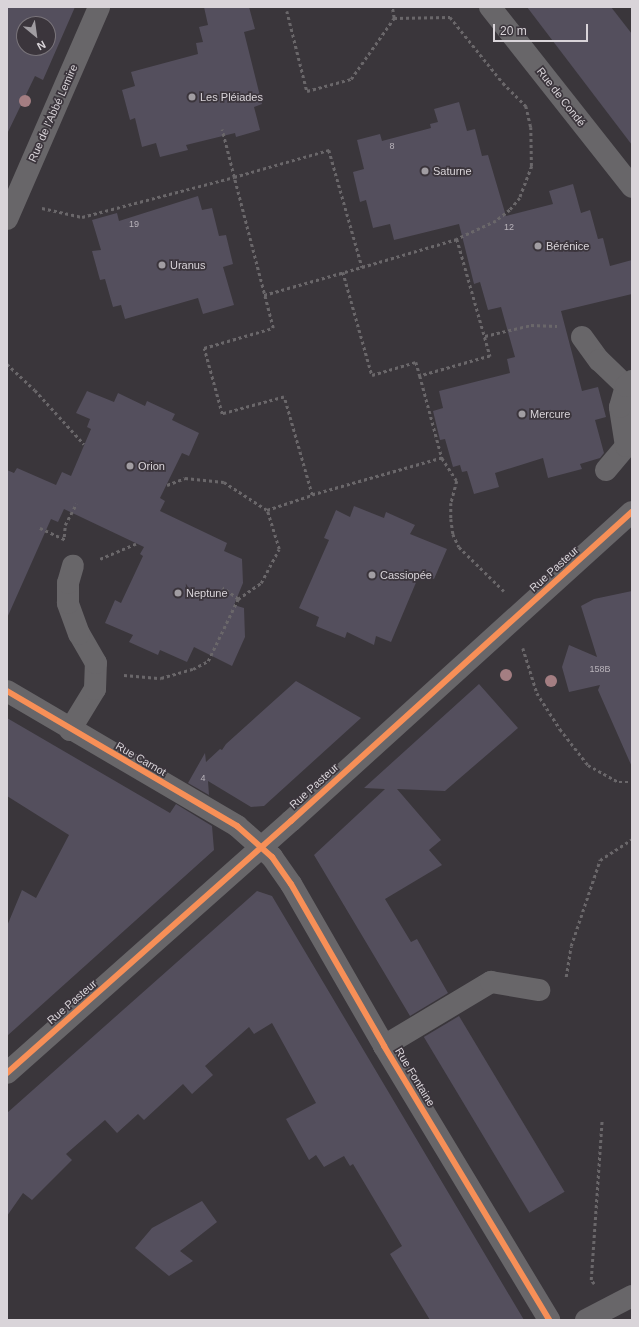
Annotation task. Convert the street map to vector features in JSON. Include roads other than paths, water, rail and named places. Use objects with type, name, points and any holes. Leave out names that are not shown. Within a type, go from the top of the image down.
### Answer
[{"type":"street","name":"Rue de l'Abbé Lemire","points":[[7,219],[99,7]]},
{"type":"street","name":"Rue de Condé","points":[[490,7],[632,188]]},
{"type":"street","points":[[582,337],[598,360],[629,383],[620,407],[626,446],[606,470]]},
{"type":"street","name":"Rue Pasteur","points":[[7,1073],[262,847],[632,512]]},
{"type":"street","points":[[70,730],[95,689],[96,663],[79,634],[68,603],[68,583],[73,566]]},
{"type":"street","name":"Rue Carnot","points":[[7,692],[237,826],[262,847]]},
{"type":"street","name":"Rue Fontaine","points":[[262,847],[291,884],[384,1046],[549,1320]]},
{"type":"street","points":[[384,1046],[491,982],[539,990]]},
{"type":"street","points":[[586,1320],[632,1296]]},
{"type":"place","name":"Les Pléiades","points":[[192,97]]},
{"type":"place","name":"Saturne","points":[[425,171]]},
{"type":"place","name":"Bérénice","points":[[538,246]]},
{"type":"place","name":"Uranus","points":[[162,265]]},
{"type":"place","name":"Mercure","points":[[522,414]]},
{"type":"place","name":"Orion","points":[[130,466]]},
{"type":"place","name":"Cassiopée","points":[[372,575]]},
{"type":"place","name":"Neptune","points":[[178,593]]}]
